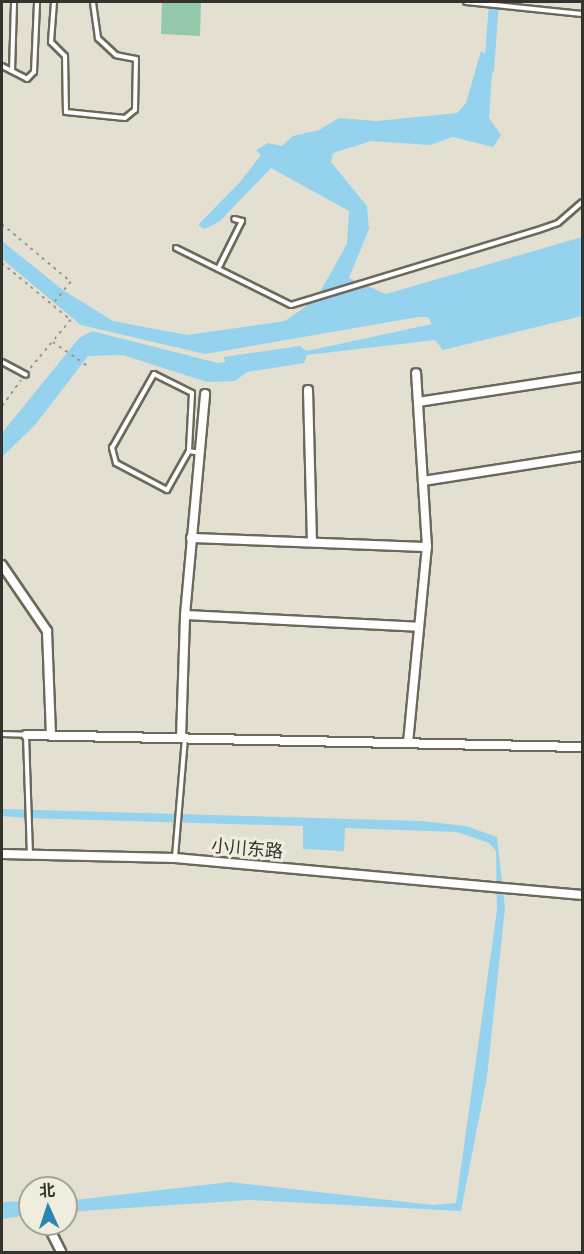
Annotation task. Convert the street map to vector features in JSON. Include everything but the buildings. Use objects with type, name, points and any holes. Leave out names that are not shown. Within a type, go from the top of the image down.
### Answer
[{"type":"street","points":[[408,743],[428,547],[416,373]]},
{"type":"street","points":[[418,402],[582,377]]},
{"type":"street","points":[[308,390],[312,542]]},
{"type":"street","points":[[183,738],[185,615],[205,394]]},
{"type":"street","points":[[423,481],[582,456]]},
{"type":"street","points":[[191,538],[428,547]]},
{"type":"street","points":[[2,565],[47,631],[51,735]]},
{"type":"street","points":[[185,615],[419,627]]},
{"type":"street","points":[[26,735],[582,747]]},
{"type":"street","name":"小川东路","points":[[2,854],[175,858],[513,891],[582,895]]},
{"type":"street","points":[[48,1236],[61,1252]]},
{"type":"lane","points":[[12,71],[14,2]]},
{"type":"lane","points":[[2,66],[27,79],[34,72],[37,2]]},
{"type":"lane","points":[[54,2],[51,42],[65,56],[66,112],[125,118],[135,110],[136,59],[116,55],[98,38],[93,2]]},
{"type":"lane","points":[[466,2],[582,14]]},
{"type":"lane","points":[[176,248],[291,305],[315,294],[558,223],[582,202]]},
{"type":"lane","points":[[218,269],[242,221],[234,219]]},
{"type":"lane","points":[[2,362],[26,375]]},
{"type":"lane","points":[[154,374],[194,397],[189,451],[167,490],[116,463],[112,448],[154,374]]},
{"type":"lane","points":[[189,451],[200,453]]},
{"type":"lane","points":[[2,734],[26,735],[31,800],[30,855]]},
{"type":"lane","points":[[175,858],[183,738]]},
{"type":"path","points":[[2,224],[71,282],[53,305]]},
{"type":"path","points":[[2,263],[71,320],[2,406]]},
{"type":"path","points":[[52,342],[90,366]]},
{"type":"green space","points":[[162,2],[201,2],[200,36],[161,34]]},
{"type":"water","points":[[481,51],[493,59],[489,118],[501,135],[493,147],[453,137],[430,145],[371,141],[333,153],[331,162],[367,206],[369,229],[349,278],[386,294],[582,237],[582,316],[443,350],[435,340],[307,355],[304,363],[247,372],[235,381],[207,382],[123,355],[88,356],[35,425],[2,457],[2,433],[79,338],[92,331],[218,363],[225,362],[224,357],[300,346],[307,351],[432,324],[428,317],[418,317],[205,354],[81,325],[2,259],[2,241],[63,290],[113,321],[187,335],[285,321],[316,299],[347,244],[349,211],[271,168],[220,221],[205,229],[198,225],[240,182],[261,155],[256,150],[268,143],[282,146],[293,136],[319,130],[339,118],[377,121],[457,113],[466,103]]},
{"type":"water","points":[[2,809],[421,821],[466,826],[497,837],[505,908],[487,1077],[461,1211],[249,1200],[78,1211],[78,1200],[230,1182],[433,1205],[456,1203],[497,910],[496,851],[489,843],[457,832],[345,828],[344,851],[303,849],[303,826],[2,816]]},
{"type":"water","points":[[18,1201],[18,1217],[2,1219],[2,1202]]},
{"type":"waterway","points":[[489,70],[494,2]]}]
